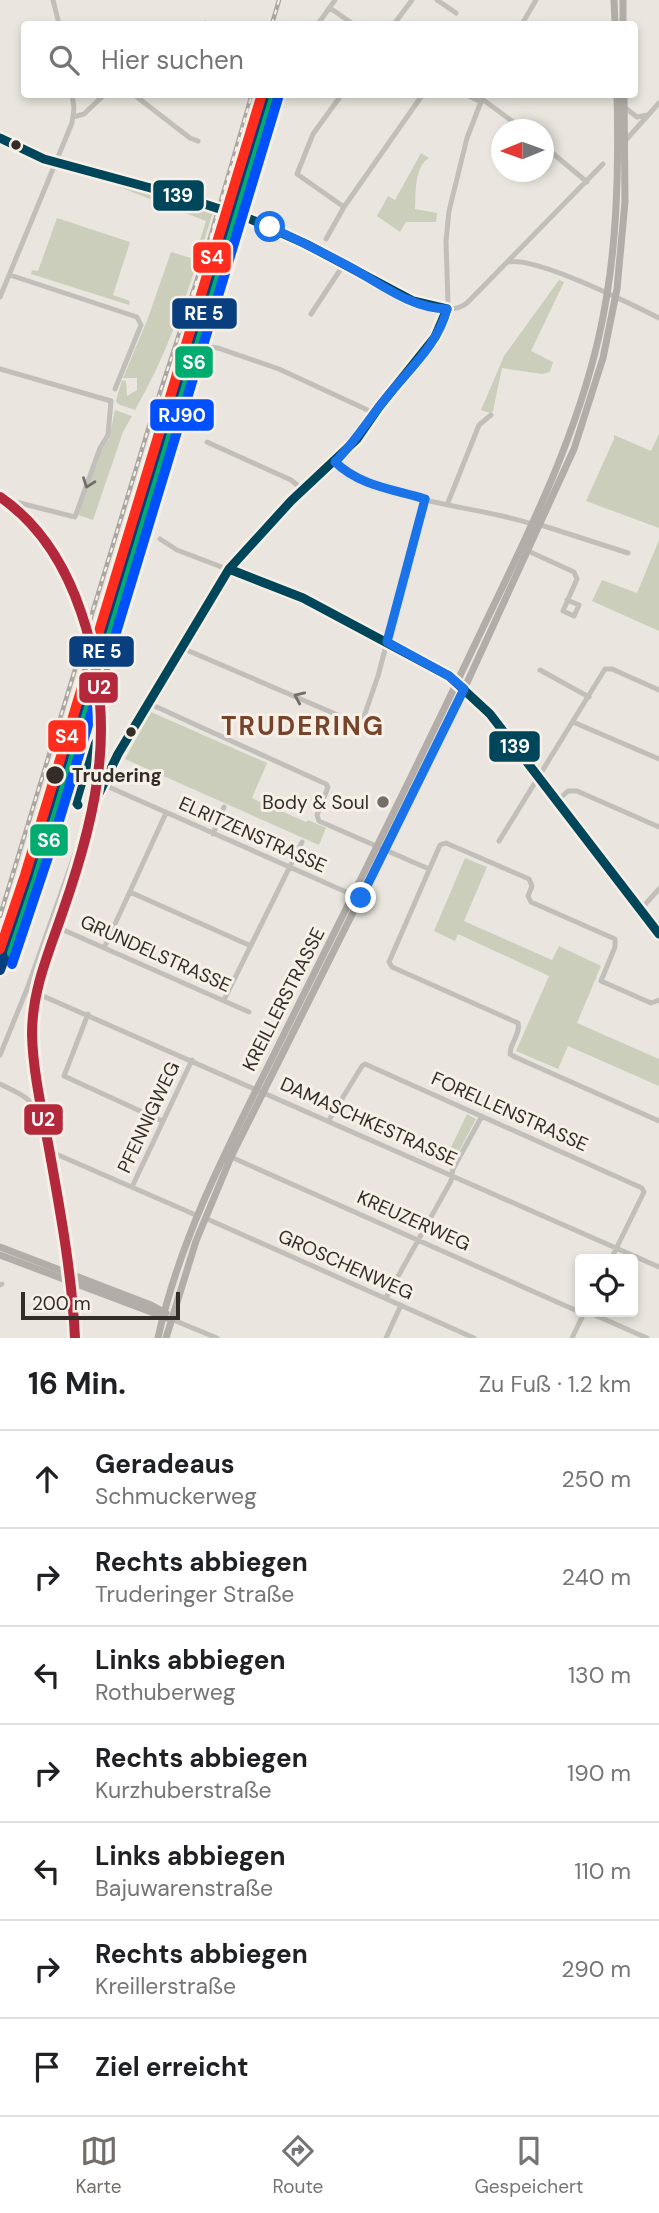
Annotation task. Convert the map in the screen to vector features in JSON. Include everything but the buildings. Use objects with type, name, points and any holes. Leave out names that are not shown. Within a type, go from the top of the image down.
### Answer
[{"type":"main road","points":[[614,0],[615,21]]},
{"type":"main road","points":[[623,0],[623,21]]},
{"type":"main road","points":[[536,525],[578,411],[597,346],[616,217],[617,98]]},
{"type":"main road","points":[[536,525],[561,482],[603,358],[615,298],[625,202],[624,98]]},
{"type":"main road","name":"KREILLERSTRASSE","points":[[158,1338],[224,1154],[260,1091],[464,689],[528,551],[536,525]]},
{"type":"main road","name":"KREILLERSTRASSE","points":[[201,1217],[353,895],[381,848],[457,683],[536,525]]},
{"type":"main road","points":[[457,683],[484,707],[659,934]]},
{"type":"main road","points":[[0,1247],[151,1305],[166,1316]]},
{"type":"main road","points":[[0,1255],[166,1316]]},
{"type":"main road","name":"KREILLERSTRASSE","points":[[166,1316],[166,1338]]},
{"type":"street","points":[[53,0],[58,21]]},
{"type":"street","points":[[320,21],[335,0]]},
{"type":"street","points":[[396,21],[412,0]]},
{"type":"street","points":[[437,0],[456,13]]},
{"type":"street","points":[[524,21],[536,0]]},
{"type":"street","points":[[330,8],[350,21]]},
{"type":"street","points":[[0,297],[73,117],[72,98]]},
{"type":"street","points":[[73,117],[84,114],[101,98]]},
{"type":"street","points":[[138,98],[190,138],[198,141]]},
{"type":"street","points":[[339,98],[313,134],[297,174],[344,207]]},
{"type":"street","points":[[326,239],[344,207],[421,98]]},
{"type":"street","points":[[0,1055],[102,784],[229,569],[302,489],[335,462],[357,439],[435,337],[447,309],[446,241],[449,211],[467,138],[482,98],[510,119]]},
{"type":"street","points":[[625,141],[659,103]]},
{"type":"street","points":[[624,107],[638,117],[650,113]]},
{"type":"street","points":[[0,138],[44,159],[252,219],[419,304],[447,309],[463,306],[603,164]]},
{"type":"street","points":[[554,154],[587,182]]},
{"type":"street","points":[[508,262],[523,261],[541,266],[659,318]]},
{"type":"street","points":[[311,314],[344,264]]},
{"type":"street","points":[[10,275],[129,313],[140,320],[141,325],[115,389]]},
{"type":"street","points":[[209,346],[279,369],[374,414]]},
{"type":"street","points":[[0,369],[111,401],[108,435],[100,448],[75,517],[0,498]]},
{"type":"street","points":[[447,505],[479,425],[491,415]]},
{"type":"street","points":[[207,442],[291,480],[302,489]]},
{"type":"street","points":[[335,462],[348,474],[364,482],[447,505],[536,525],[628,552]]},
{"type":"street","points":[[182,648],[361,725],[373,692],[425,499]]},
{"type":"street","points":[[160,539],[177,550],[303,598],[449,676],[457,683]]},
{"type":"street","points":[[528,551],[574,572],[577,579],[568,600]]},
{"type":"street","points":[[499,841],[603,671],[608,668],[659,690]]},
{"type":"street","points":[[540,670],[589,697]]},
{"type":"street","points":[[148,703],[326,784],[328,788],[317,815],[319,821],[429,869]]},
{"type":"street","points":[[573,722],[659,759]]},
{"type":"street","name":"ELRITZENSTRASSE","points":[[102,784],[353,895]]},
{"type":"street","points":[[557,801],[569,791],[577,791],[659,827]]},
{"type":"street","points":[[213,834],[225,807]]},
{"type":"street","points":[[104,947],[166,813]]},
{"type":"street","points":[[224,1000],[302,842]]},
{"type":"street","points":[[659,1000],[651,1003],[601,981],[616,941],[531,902],[528,896],[532,886],[529,879],[446,843],[440,845],[390,960],[390,966],[518,1023],[519,1028],[510,1049],[510,1054],[514,1057],[659,1121]]},
{"type":"street","points":[[640,910],[659,890]]},
{"type":"street","points":[[130,892],[251,946]]},
{"type":"street","name":"GRUNDELSTRASSE","points":[[50,924],[250,1012]]},
{"type":"street","name":"DAMASCHKESTRASSE","points":[[27,989],[659,1268]]},
{"type":"street","points":[[88,1014],[64,1076],[162,1121]]},
{"type":"street","name":"PFENNIGWEG","points":[[132,1187],[192,1060]]},
{"type":"street","name":"FORELLENSTRASSE","points":[[329,1121],[363,1064],[472,1111],[643,1189],[616,1248]]},
{"type":"street","points":[[0,1084],[27,1098],[35,1106],[40,1118],[65,1271],[70,1338]]},
{"type":"street","points":[[386,1298],[419,1240],[482,1116]]},
{"type":"street","name":"GROSCHENWEG","points":[[46,1153],[56,1154],[474,1338]]},
{"type":"street","name":"KREUZERWEG","points":[[231,1157],[575,1308]]},
{"type":"street","points":[[613,1254],[616,1248]]},
{"type":"street","points":[[386,1338],[401,1305]]},
{"type":"street","points":[[166,1316],[216,1338]]},
{"type":"street","points":[[572,1338],[582,1317]]},
{"type":"street","name":"KREUZERWEG","points":[[597,1317],[647,1338]]},
{"type":"green space","points":[[421,153],[429,158],[418,174],[415,209],[437,213],[436,222],[406,222],[400,232],[377,216],[388,196],[395,200]]},
{"type":"green space","points":[[94,177],[213,212],[170,338],[135,410],[116,401],[122,380],[126,381],[127,396],[137,390],[137,378],[123,378],[171,252],[194,259],[206,221]]},
{"type":"green space","points":[[57,218],[130,242],[113,295],[130,301],[129,305],[31,274],[32,270],[38,271]]},
{"type":"green space","points":[[559,280],[564,282],[531,351],[553,362],[550,372],[542,374],[502,368],[493,411],[490,413],[481,410],[504,356]]},
{"type":"green space","points":[[115,410],[132,416],[123,432],[93,520],[78,515],[102,449],[109,439]]},
{"type":"green space","points":[[659,434],[659,528],[586,501],[614,435],[651,451]]},
{"type":"green space","points":[[659,540],[659,631],[592,601],[602,580],[637,593]]},
{"type":"green space","points":[[151,712],[267,763],[252,798],[326,828],[319,845],[125,759]]},
{"type":"green space","points":[[465,858],[487,867],[464,921],[552,960],[559,946],[601,966],[577,1023],[659,1059],[659,1086],[568,1046],[558,1069],[516,1051],[549,976],[458,934],[455,941],[434,931]]},
{"type":"green space","points":[[467,1114],[476,1119],[450,1168],[443,1164]]},
{"type":"railway","points":[[273,21],[279,0]]},
{"type":"railway","points":[[0,916],[150,423],[206,252],[251,98]]},
{"type":"transit line","name":"S4","points":[[0,949],[25,875],[261,98]]},
{"type":"transit line","points":[[0,970],[33,877],[270,98]]},
{"type":"transit line","name":"S6","points":[[12,953],[37,879],[274,98]]},
{"type":"transit line","name":"RJ90","points":[[12,964],[48,857],[278,98]]},
{"type":"transit line","name":"139","points":[[0,138],[44,159],[180,196],[250,219],[306,244],[413,301],[447,309]]},
{"type":"transit line","name":"139","points":[[90,812],[118,754],[229,569],[291,501],[357,439],[435,337],[447,309]]},
{"type":"transit line","name":"U2","points":[[0,497],[28,520],[59,562],[81,612],[99,689],[101,726],[94,799],[76,873],[38,987],[32,1034],[36,1079],[65,1246],[75,1338]]},
{"type":"transit line","name":"139","points":[[229,569],[303,598],[449,676],[490,714],[659,934]]},
{"type":"transit line","name":"139","points":[[78,805],[76,802],[92,748],[97,741]]},
{"type":"place","name":"Trudering","points":[[55,775]]},
{"type":"place","name":"Body & Soul","points":[[383,802]]},
{"type":"district","name":"TRUDERING","points":[[303,726]]},
{"type":"route","points":[[270,227],[410,300],[426,307],[447,309],[442,326],[435,337],[383,401],[357,439],[335,462],[348,474],[364,482],[425,499],[387,642],[449,676],[464,689],[361,898]]}]
